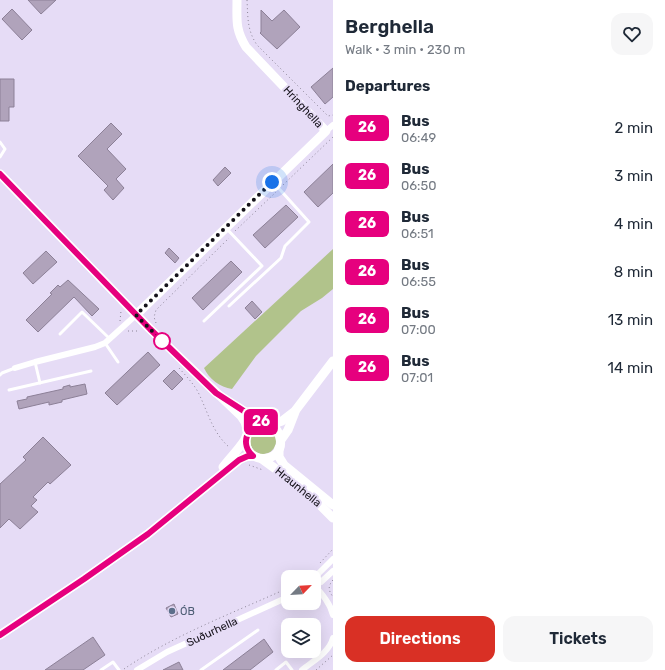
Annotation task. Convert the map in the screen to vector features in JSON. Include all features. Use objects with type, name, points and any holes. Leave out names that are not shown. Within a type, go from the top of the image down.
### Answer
[{"type":"street","name":"Hringhella","points":[[136,315],[229,231],[276,186],[326,131],[241,39],[237,30],[236,21],[237,0]]},
{"type":"street","points":[[326,131],[333,124]]},
{"type":"street","points":[[0,174],[136,315],[155,339],[243,419],[247,436],[247,449],[258,458]]},
{"type":"street","points":[[15,368],[94,347],[108,341],[136,315]]},
{"type":"street","points":[[0,635],[117,556],[176,512],[212,481],[237,456],[254,426],[282,421],[295,411],[333,361]]},
{"type":"street","points":[[216,393],[278,431],[280,444]]},
{"type":"street","points":[[237,456],[258,458],[272,456],[288,430],[295,411]]},
{"type":"street","name":"Hraunhella","points":[[280,444],[279,457],[284,465],[333,506]]},
{"type":"street","name":"Hraunhella","points":[[258,458],[306,490],[333,518]]},
{"type":"street","points":[[321,571],[333,559]]},
{"type":"street","points":[[321,582],[333,570]]},
{"type":"street","points":[[321,593],[331,607],[333,616]]},
{"type":"street","name":"Suðurhella","points":[[137,670],[167,652],[281,600]]},
{"type":"street","points":[[302,670],[324,653],[332,642],[333,638]]},
{"type":"lane","points":[[0,142],[5,149],[0,157]]},
{"type":"lane","points":[[229,306],[281,258],[285,246],[309,222],[276,186]]},
{"type":"lane","points":[[204,321],[262,266],[229,231]]},
{"type":"lane","points":[[60,334],[82,312],[108,341],[118,362]]},
{"type":"lane","points":[[35,362],[40,383]]},
{"type":"lane","points":[[0,375],[15,368]]},
{"type":"lane","points":[[9,390],[91,371]]},
{"type":"lane","points":[[201,670],[258,630]]},
{"type":"lane","points":[[101,670],[113,662],[119,670]]},
{"type":"lane","points":[[276,670],[286,662],[292,670]]},
{"type":"path","points":[[247,0],[248,27],[251,36],[257,45],[328,116],[333,115]]},
{"type":"path","points":[[157,323],[154,317],[156,310],[229,231],[276,186],[333,137]]},
{"type":"path","points":[[121,310],[122,314],[120,322],[123,327],[127,331],[138,330],[143,332]]},
{"type":"path","points":[[177,366],[190,379],[196,388],[217,433],[244,463],[266,471]]},
{"type":"path","points":[[333,580],[329,590],[333,597]]},
{"type":"path","points":[[122,670],[189,633],[281,591]]},
{"type":"path","points":[[316,670],[333,655]]},
{"type":"green space","points":[[333,249],[333,289],[301,311],[256,356],[232,389],[215,382],[204,368]]},
{"type":"green space","points":[[263,428],[272,432],[276,441],[272,450],[263,454],[254,450],[250,441],[254,432]]},
{"type":"building","points":[[28,0],[56,0],[41,14]]},
{"type":"building","points":[[12,9],[32,30],[22,40],[2,19]]},
{"type":"building","points":[[261,10],[272,21],[284,10],[300,27],[277,49],[260,33]]},
{"type":"building","points":[[333,68],[333,97],[325,104],[311,87]]},
{"type":"building","points":[[0,79],[14,79],[14,107],[9,107],[9,121],[0,121]]},
{"type":"building","points":[[111,123],[122,134],[107,149],[126,169],[116,179],[124,188],[113,200],[104,190],[108,186],[78,156]]},
{"type":"building","points":[[333,164],[333,193],[318,207],[304,192]]},
{"type":"building","points":[[225,167],[231,173],[218,186],[213,180]]},
{"type":"building","points":[[286,205],[298,217],[265,248],[253,235]]},
{"type":"building","points":[[169,248],[179,258],[175,263],[165,253]]},
{"type":"building","points":[[46,251],[57,262],[33,284],[23,273]]},
{"type":"building","points":[[231,261],[242,272],[203,310],[192,298]]},
{"type":"building","points":[[68,280],[99,309],[92,316],[74,297],[38,332],[26,320],[52,294],[50,293],[58,285],[60,287]]},
{"type":"building","points":[[252,301],[262,312],[255,319],[245,308]]},
{"type":"building","points":[[148,352],[160,365],[117,405],[105,393]]},
{"type":"building","points":[[174,370],[183,379],[172,390],[163,381]]},
{"type":"building","points":[[85,384],[87,394],[49,405],[49,402],[19,409],[17,401],[27,399],[27,397],[63,389],[63,387],[70,385],[70,387]]},
{"type":"building","points":[[43,437],[71,465],[50,484],[48,482],[33,497],[37,500],[31,506],[38,512],[20,529],[9,519],[0,528],[0,484],[26,460],[23,457]]},
{"type":"building","points":[[174,604],[178,614],[171,617],[166,608]]},
{"type":"building","points":[[93,637],[105,655],[83,670],[45,670]]},
{"type":"building","points":[[264,639],[273,652],[250,670],[223,670]]},
{"type":"building","points":[[179,662],[183,670],[163,670]]},
{"type":"bus line","name":"26","points":[[0,174],[150,329],[216,393],[264,424],[254,426],[248,432],[246,437],[246,446],[253,456],[241,458],[212,481],[199,494],[148,534],[0,635]]},
{"type":"place","name":"ÓB","points":[[172,611]]},
{"type":"route","points":[[162,341],[136,315],[272,182]]}]
